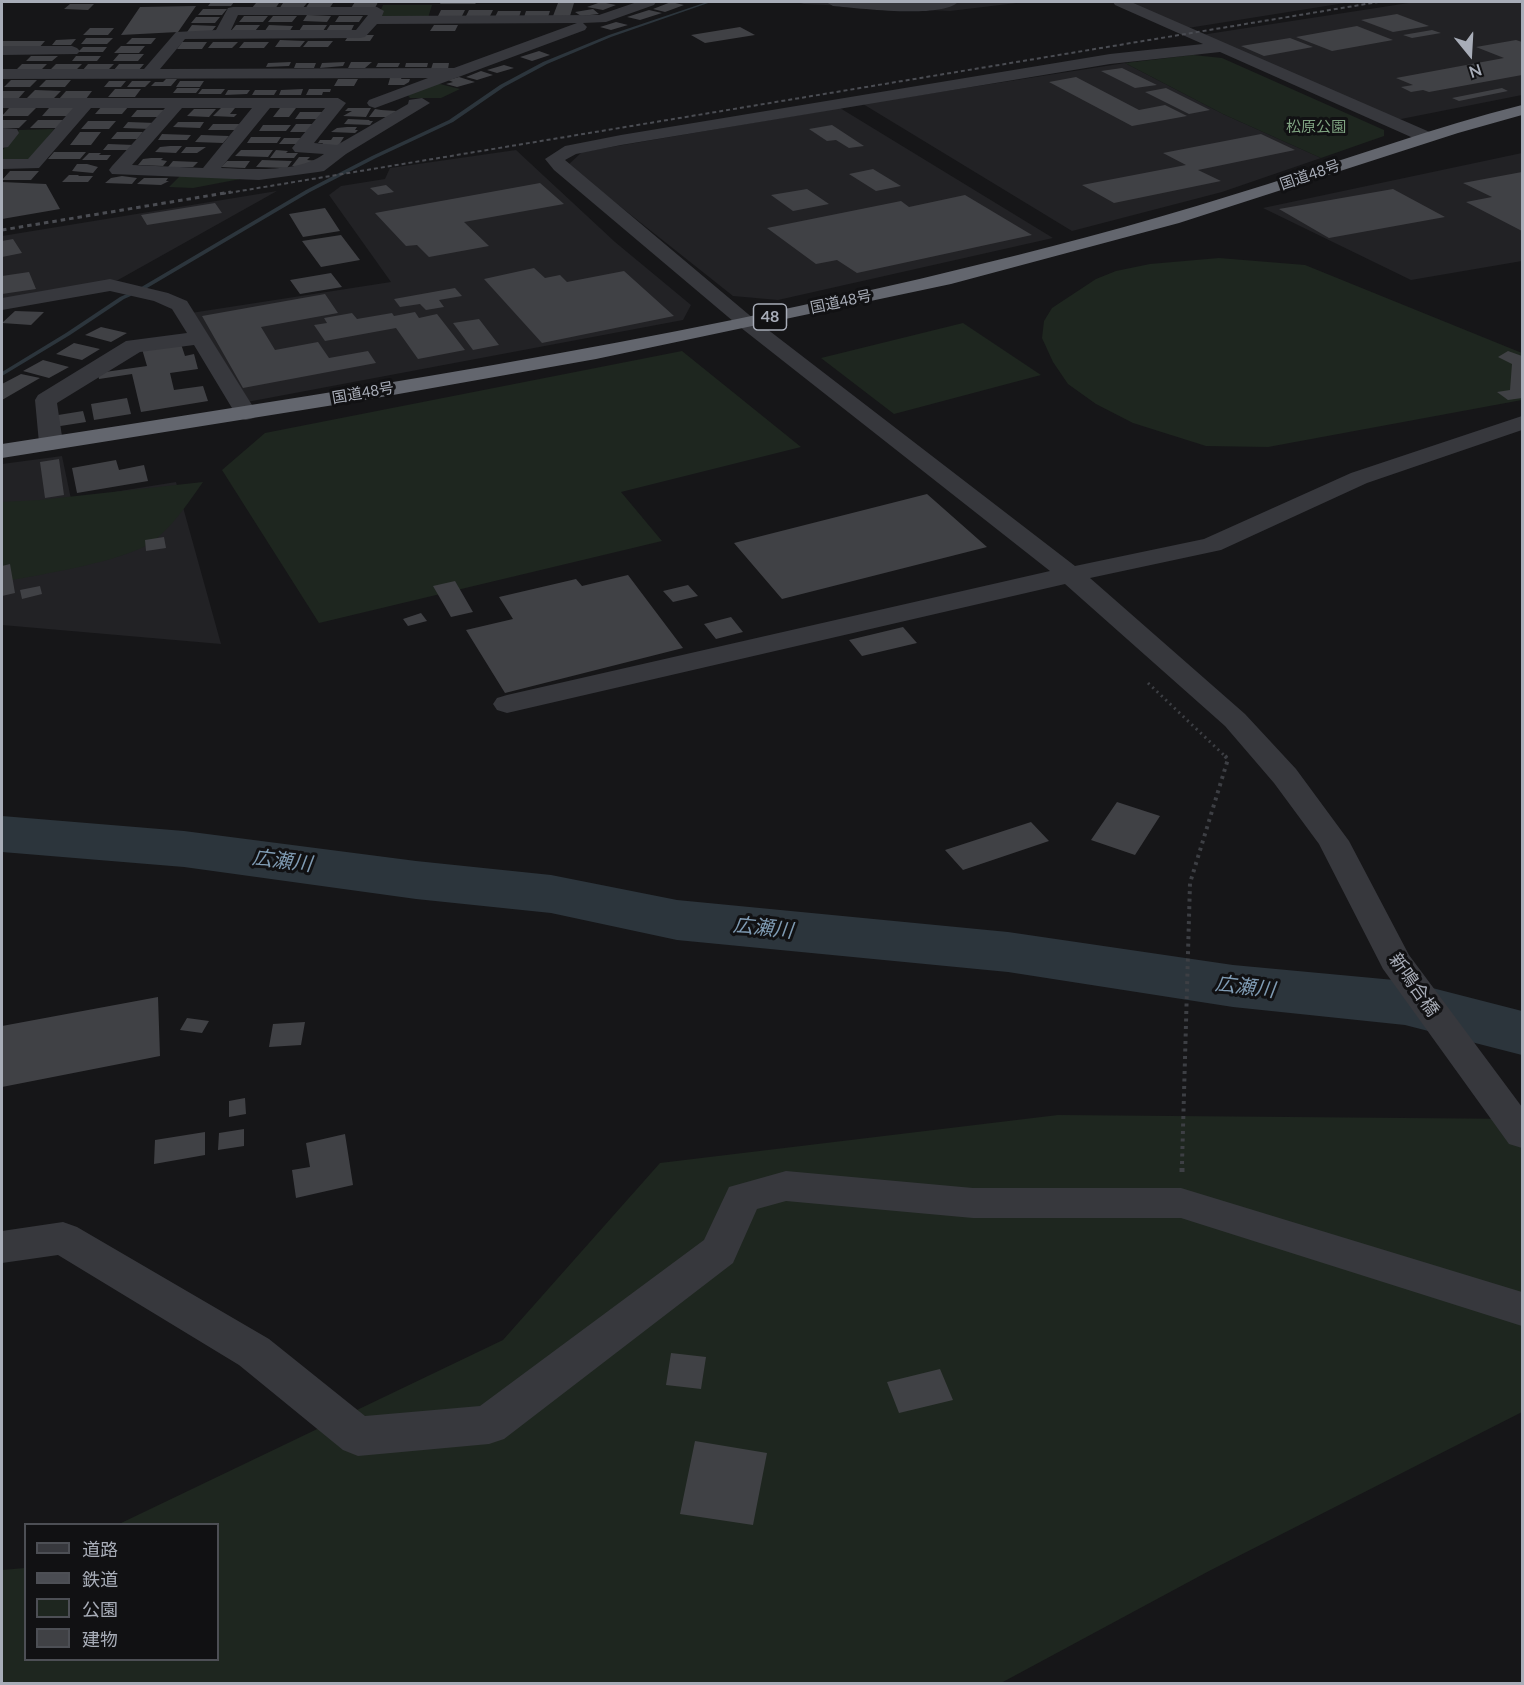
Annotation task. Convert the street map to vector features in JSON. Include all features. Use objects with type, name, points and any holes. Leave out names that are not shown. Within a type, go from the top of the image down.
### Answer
[{"type":"highway","name":"国道48号","points":[[2,451],[246,413],[522,366],[747,322],[950,278],[1117,235],[1251,195],[1426,137],[1522,110]]},
{"type":"street","points":[[375,103],[649,2]]},
{"type":"street","points":[[833,2],[907,8],[951,2]]},
{"type":"street","points":[[1124,3],[1144,2]]},
{"type":"street","points":[[1124,3],[1426,137]]},
{"type":"street","points":[[148,74],[181,35],[360,33],[374,20],[377,11],[339,6],[237,6],[222,34]]},
{"type":"street","points":[[374,20],[601,19]]},
{"type":"street","name":"新鳴合橋","points":[[1220,47],[1098,61],[632,138],[571,150],[554,159],[747,322],[941,476],[1071,574],[1235,720],[1285,776],[1322,825],[1333,841],[1395,961],[1522,1134]]},
{"type":"street","points":[[2,51],[72,51]]},
{"type":"street","points":[[2,74],[456,73]]},
{"type":"street","points":[[2,164],[33,164],[111,74]]},
{"type":"street","points":[[2,103],[178,103],[265,103],[338,103],[375,103],[422,103],[340,150],[318,167],[259,175],[118,170],[178,103]]},
{"type":"street","points":[[208,173],[265,103]]},
{"type":"street","points":[[338,103],[301,148],[340,150]]},
{"type":"street","points":[[2,133],[11,133],[2,143]]},
{"type":"street","points":[[2,304],[110,285],[161,297],[180,305],[246,413]]},
{"type":"street","points":[[51,443],[46,400],[134,346],[200,338]]},
{"type":"street","points":[[507,704],[1071,574],[1212,545],[1359,478],[1522,423]]},
{"type":"street","points":[[2,1248],[63,1238],[254,1352],[358,1436],[489,1425],[719,1251],[743,1198],[786,1186],[973,1203],[1181,1203],[1522,1309]]},
{"type":"path","points":[[1143,678],[1228,759],[1190,883],[1183,1150]]},
{"type":"shaded area","points":[[797,2],[1025,2],[950,11]]},
{"type":"shaded area","points":[[1129,2],[1351,2],[1188,28]]},
{"type":"shaded area","points":[[1415,2],[1522,2],[1522,95],[1396,120],[1201,35]]},
{"type":"shaded area","points":[[1125,63],[1223,114],[1321,158],[1222,192],[1072,231],[863,104]]},
{"type":"shaded area","points":[[840,108],[1053,238],[778,300],[733,296],[568,165],[582,152]]},
{"type":"shaded area","points":[[516,150],[615,242],[691,305],[683,320],[247,402],[191,313],[391,282],[329,195],[341,186],[385,179],[390,168]]},
{"type":"shaded area","points":[[1522,153],[1522,261],[1411,280],[1263,208]]},
{"type":"shaded area","points":[[277,191],[118,280],[2,299],[2,236]]},
{"type":"shaded area","points":[[62,456],[71,499],[176,482],[221,644],[2,625],[2,464]]},
{"type":"green space","points":[[383,5],[432,5],[428,18],[378,16]]},
{"type":"green space","name":"松原公園","points":[[1193,55],[1222,58],[1384,130],[1384,136],[1321,158],[1223,114],[1125,63]]},
{"type":"green space","points":[[436,83],[460,89],[441,98],[410,98],[407,94]]},
{"type":"green space","points":[[54,129],[28,162],[2,162],[2,151],[19,130]]},
{"type":"green space","points":[[182,174],[251,177],[193,188],[169,187]]},
{"type":"green space","points":[[1219,258],[1305,265],[1522,353],[1522,400],[1268,447],[1206,446],[1133,423],[1096,404],[1068,384],[1053,362],[1042,338],[1044,321],[1052,308],[1096,279],[1116,271],[1150,264]]},
{"type":"green space","points":[[963,323],[1041,375],[894,414],[821,358]]},
{"type":"green space","points":[[682,351],[801,447],[621,492],[662,541],[319,623],[222,470],[265,433]]},
{"type":"green space","points":[[203,482],[169,526],[144,547],[83,566],[2,582],[2,502]]},
{"type":"green space","points":[[1058,1115],[1522,1119],[1522,1412],[1209,1571],[1001,1683],[2,1684],[2,1570],[24,1568],[24,1661],[219,1661],[219,1523],[121,1523],[503,1340],[660,1163]]},
{"type":"building","points":[[211,2],[234,2],[231,6],[208,6]]},
{"type":"building","points":[[355,2],[378,2],[375,8],[351,8]]},
{"type":"building","points":[[441,2],[477,2],[475,4],[440,4]]},
{"type":"building","points":[[601,2],[616,5],[603,10],[587,7]]},
{"type":"building","points":[[671,2],[684,5],[665,12],[653,9]]},
{"type":"building","points":[[256,3],[279,3],[275,9],[251,9]]},
{"type":"building","points":[[283,3],[307,3],[302,9],[279,9]]},
{"type":"building","points":[[309,3],[333,3],[329,9],[305,9]]},
{"type":"building","points":[[558,3],[574,3],[570,16],[553,16]]},
{"type":"building","points":[[70,4],[94,4],[88,10],[64,9]]},
{"type":"building","points":[[196,6],[178,32],[121,35],[140,7]]},
{"type":"building","points":[[203,9],[227,9],[222,15],[198,15]]},
{"type":"building","points":[[593,9],[599,14],[581,16],[575,12]]},
{"type":"building","points":[[441,10],[465,10],[462,16],[438,16]]},
{"type":"building","points":[[469,10],[493,10],[490,16],[466,16]]},
{"type":"building","points":[[649,10],[662,13],[640,20],[627,17]]},
{"type":"building","points":[[498,11],[521,11],[519,17],[495,17]]},
{"type":"building","points":[[526,11],[550,11],[548,17],[524,17]]},
{"type":"building","points":[[1397,14],[1429,26],[1393,32],[1361,20]]},
{"type":"building","points":[[307,15],[331,16],[327,22],[303,21]]},
{"type":"building","points":[[244,16],[268,16],[263,22],[239,22]]},
{"type":"building","points":[[273,16],[297,16],[292,22],[268,22]]},
{"type":"building","points":[[339,16],[363,16],[359,22],[335,22]]},
{"type":"building","points":[[196,17],[220,17],[215,23],[191,23]]},
{"type":"building","points":[[616,22],[628,25],[611,30],[600,27]]},
{"type":"building","points":[[192,25],[216,26],[211,32],[187,32]]},
{"type":"building","points":[[236,25],[260,25],[255,31],[231,31]]},
{"type":"building","points":[[269,25],[293,26],[289,32],[264,32]]},
{"type":"building","points":[[303,25],[327,25],[323,31],[299,31]]},
{"type":"building","points":[[330,25],[354,25],[351,31],[326,31]]},
{"type":"building","points":[[434,25],[458,25],[455,31],[430,31]]},
{"type":"building","points":[[1357,26],[1393,40],[1332,51],[1296,37]]},
{"type":"building","points":[[740,27],[755,35],[705,43],[691,35]]},
{"type":"building","points":[[90,28],[114,28],[108,35],[83,35]]},
{"type":"building","points":[[1432,30],[1441,33],[1412,38],[1403,35]]},
{"type":"building","points":[[349,35],[374,35],[370,41],[345,41]]},
{"type":"building","points":[[86,38],[113,38],[107,44],[81,44]]},
{"type":"building","points":[[132,38],[156,38],[151,44],[126,44]]},
{"type":"building","points":[[1290,38],[1313,47],[1264,56],[1241,46]]},
{"type":"building","points":[[76,39],[71,45],[52,45],[56,40]]},
{"type":"building","points":[[280,40],[305,41],[300,47],[275,47]]},
{"type":"building","points":[[1516,40],[1522,42],[1522,75],[1429,92],[1423,90],[1411,92],[1401,87],[1413,85],[1396,78],[1504,58],[1476,47]]},
{"type":"building","points":[[3,41],[45,41],[38,49],[2,48]]},
{"type":"building","points":[[308,41],[333,41],[328,47],[303,47]]},
{"type":"building","points":[[182,42],[207,42],[202,49],[177,49]]},
{"type":"building","points":[[213,42],[238,42],[232,48],[208,48]]},
{"type":"building","points":[[244,42],[269,42],[264,48],[239,48]]},
{"type":"building","points":[[121,46],[145,46],[139,53],[114,53]]},
{"type":"building","points":[[83,47],[107,47],[103,52],[78,52]]},
{"type":"building","points":[[539,51],[550,55],[532,61],[520,57]]},
{"type":"building","points":[[119,54],[144,54],[138,61],[113,61]]},
{"type":"building","points":[[31,56],[58,56],[52,61],[26,61]]},
{"type":"building","points":[[76,56],[101,56],[97,61],[72,61]]},
{"type":"building","points":[[291,62],[289,66],[266,67],[268,63]]},
{"type":"building","points":[[345,62],[343,66],[320,68],[322,63]]},
{"type":"building","points":[[351,62],[372,62],[365,68],[348,68]]},
{"type":"building","points":[[296,63],[316,63],[314,68],[294,68]]},
{"type":"building","points":[[378,63],[400,63],[398,67],[376,67]]},
{"type":"building","points":[[406,63],[428,63],[427,67],[405,67]]},
{"type":"building","points":[[433,63],[449,63],[448,69],[431,69]]},
{"type":"building","points":[[22,64],[47,64],[40,71],[15,71]]},
{"type":"building","points":[[56,64],[82,64],[75,71],[49,71]]},
{"type":"building","points":[[88,64],[114,64],[107,71],[82,71]]},
{"type":"building","points":[[119,64],[144,64],[138,71],[113,71]]},
{"type":"building","points":[[504,65],[514,68],[497,73],[487,70]]},
{"type":"building","points":[[1122,68],[1157,85],[1135,88],[1101,71]]},
{"type":"building","points":[[481,71],[493,75],[477,80],[466,77]]},
{"type":"building","points":[[402,77],[401,79],[410,79],[409,82],[404,85],[388,85],[390,78]]},
{"type":"building","points":[[459,77],[475,82],[457,87],[446,84],[453,82],[448,80]]},
{"type":"building","points":[[1076,77],[1139,110],[1165,105],[1187,116],[1132,126],[1049,82]]},
{"type":"building","points":[[166,79],[177,79],[171,86],[151,86],[155,82],[163,82]]},
{"type":"building","points":[[338,79],[358,79],[354,86],[334,86]]},
{"type":"building","points":[[11,80],[37,80],[30,87],[4,87]]},
{"type":"building","points":[[46,80],[71,80],[65,87],[39,87]]},
{"type":"building","points":[[109,81],[126,81],[121,87],[104,87]]},
{"type":"building","points":[[132,81],[151,81],[145,87],[127,87]]},
{"type":"building","points":[[180,81],[204,81],[200,87],[176,87]]},
{"type":"building","points":[[177,88],[200,88],[196,93],[173,93]]},
{"type":"building","points":[[1166,88],[1210,110],[1189,114],[1145,92]]},
{"type":"building","points":[[1502,88],[1508,91],[1459,101],[1452,98]]},
{"type":"building","points":[[115,89],[141,89],[135,97],[108,97]]},
{"type":"building","points":[[202,89],[225,89],[221,94],[198,94]]},
{"type":"building","points":[[303,89],[301,95],[279,95],[281,90]]},
{"type":"building","points":[[309,89],[331,89],[330,92],[323,92],[322,95],[306,95]]},
{"type":"building","points":[[35,90],[61,91],[54,98],[27,98]]},
{"type":"building","points":[[228,90],[250,90],[247,94],[225,95]]},
{"type":"building","points":[[255,90],[277,90],[274,95],[252,95]]},
{"type":"building","points":[[2,91],[25,91],[18,99],[2,99]]},
{"type":"building","points":[[66,91],[92,91],[86,99],[59,99]]},
{"type":"building","points":[[102,106],[129,106],[122,114],[95,114]]},
{"type":"building","points":[[9,108],[36,108],[28,116],[2,116]]},
{"type":"building","points":[[49,108],[76,108],[69,116],[42,116]]},
{"type":"building","points":[[221,108],[235,108],[230,114],[237,114],[234,117],[213,116]]},
{"type":"building","points":[[280,108],[296,108],[289,117],[273,117]]},
{"type":"building","points":[[348,108],[371,108],[366,117],[343,116],[352,111],[345,111]]},
{"type":"building","points":[[194,109],[216,109],[209,117],[187,116]]},
{"type":"building","points":[[375,109],[397,111],[387,117],[369,117]]},
{"type":"building","points":[[137,110],[165,110],[159,117],[131,117]]},
{"type":"building","points":[[300,112],[326,112],[322,119],[295,119]]},
{"type":"building","points":[[348,119],[373,121],[370,125],[344,124]]},
{"type":"building","points":[[2,120],[27,120],[19,128],[2,128]]},
{"type":"building","points":[[38,120],[65,120],[58,128],[30,128]]},
{"type":"building","points":[[88,121],[116,121],[109,129],[81,129]]},
{"type":"building","points":[[128,122],[156,123],[150,129],[123,128]]},
{"type":"building","points":[[178,122],[204,122],[200,128],[173,127]]},
{"type":"building","points":[[213,124],[240,124],[236,130],[208,130]]},
{"type":"building","points":[[296,124],[316,124],[311,132],[290,132]]},
{"type":"building","points":[[263,125],[291,125],[286,131],[259,131]]},
{"type":"building","points":[[832,125],[864,146],[849,148],[836,140],[827,141],[809,129]]},
{"type":"building","points":[[357,127],[355,130],[358,130],[355,133],[331,132],[337,128]]},
{"type":"building","points":[[80,132],[101,132],[91,145],[70,145]]},
{"type":"building","points":[[117,132],[143,132],[137,139],[111,139]]},
{"type":"building","points":[[162,134],[191,135],[187,140],[158,140]]},
{"type":"building","points":[[1261,134],[1295,150],[1198,170],[1221,181],[1114,203],[1082,185],[1186,165],[1163,153]]},
{"type":"building","points":[[201,135],[229,136],[223,143],[195,142]]},
{"type":"building","points":[[251,137],[281,137],[277,143],[247,143]]},
{"type":"building","points":[[333,137],[344,137],[339,145],[321,146],[323,143],[318,143],[320,140],[331,140]]},
{"type":"building","points":[[284,138],[306,138],[302,144],[279,144]]},
{"type":"building","points":[[108,144],[134,145],[130,150],[103,150]]},
{"type":"building","points":[[182,146],[176,153],[155,152],[160,147]]},
{"type":"building","points":[[186,147],[206,147],[197,153],[181,153]]},
{"type":"building","points":[[241,150],[273,150],[268,157],[235,156]]},
{"type":"building","points":[[276,150],[298,153],[294,158],[270,158]]},
{"type":"building","points":[[54,152],[86,152],[80,159],[48,159]]},
{"type":"building","points":[[89,153],[111,155],[107,160],[82,160]]},
{"type":"building","points":[[299,157],[310,157],[307,160],[318,161],[314,166],[292,166]]},
{"type":"building","points":[[163,158],[161,160],[167,161],[163,166],[138,165],[143,159]]},
{"type":"building","points":[[262,160],[292,161],[287,168],[256,167]]},
{"type":"building","points":[[173,161],[198,162],[193,167],[168,167]]},
{"type":"building","points":[[227,161],[250,161],[245,168],[221,167]]},
{"type":"building","points":[[77,164],[98,167],[93,173],[72,171]]},
{"type":"building","points":[[873,169],[901,186],[876,191],[849,174]]},
{"type":"building","points":[[10,171],[39,171],[31,180],[2,180]]},
{"type":"building","points":[[1522,172],[1522,231],[1466,202],[1492,197],[1463,183]]},
{"type":"building","points":[[69,175],[93,176],[88,182],[62,182]]},
{"type":"building","points":[[122,176],[137,178],[132,184],[105,183],[111,178]]},
{"type":"building","points":[[144,178],[168,178],[166,181],[169,181],[161,185],[137,184]]},
{"type":"building","points":[[2,182],[46,184],[60,209],[2,219]]},
{"type":"building","points":[[540,183],[564,204],[464,222],[489,246],[429,257],[417,245],[406,246],[375,213]]},
{"type":"building","points":[[386,185],[394,192],[378,195],[370,188]]},
{"type":"building","points":[[807,189],[829,204],[793,211],[771,195]]},
{"type":"building","points":[[1393,189],[1445,217],[1329,238],[1279,209]]},
{"type":"building","points":[[965,195],[1032,235],[857,273],[837,260],[816,264],[767,228],[901,201],[909,207]]},
{"type":"building","points":[[215,203],[222,213],[147,225],[141,215]]},
{"type":"building","points":[[325,208],[340,231],[303,237],[289,214]]},
{"type":"building","points":[[341,235],[360,260],[321,267],[302,241]]},
{"type":"building","points":[[13,239],[22,253],[2,257],[2,241]]},
{"type":"building","points":[[534,268],[545,278],[560,275],[567,282],[624,271],[674,316],[542,343],[484,279]]},
{"type":"building","points":[[29,272],[36,289],[2,294],[2,276]]},
{"type":"building","points":[[331,273],[342,287],[300,294],[290,280]]},
{"type":"building","points":[[455,288],[462,296],[439,300],[444,307],[426,310],[420,304],[400,307],[394,299]]},
{"type":"building","points":[[325,294],[338,313],[261,327],[275,350],[318,342],[329,358],[368,351],[376,363],[243,388],[202,316]]},
{"type":"building","points":[[15,311],[44,312],[31,325],[2,323]]},
{"type":"building","points":[[415,312],[419,318],[437,314],[465,350],[418,359],[396,328],[325,341],[314,325],[327,323],[324,318],[352,313],[357,319]]},
{"type":"building","points":[[479,319],[499,345],[473,350],[453,323]]},
{"type":"building","points":[[101,327],[127,333],[111,342],[85,335]]},
{"type":"building","points":[[74,343],[100,349],[82,360],[56,354]]},
{"type":"building","points":[[181,344],[185,356],[194,354],[198,369],[170,373],[174,390],[203,386],[208,401],[141,412],[132,374],[99,379],[98,373],[147,366],[142,349]]},
{"type":"building","points":[[1508,351],[1522,356],[1522,398],[1508,400],[1497,392],[1510,390],[1512,364],[1498,357]]},
{"type":"building","points":[[43,360],[69,367],[49,378],[23,371]]},
{"type":"building","points":[[21,374],[40,378],[2,400],[2,384]]},
{"type":"building","points":[[127,398],[131,414],[94,420],[91,404]]},
{"type":"building","points":[[83,411],[86,422],[54,427],[52,416]]},
{"type":"building","points":[[59,459],[64,495],[45,498],[40,462]]},
{"type":"building","points":[[116,460],[119,470],[144,465],[148,481],[77,493],[72,468]]},
{"type":"building","points":[[927,494],[987,547],[782,599],[734,543]]},
{"type":"building","points":[[164,537],[166,548],[146,551],[145,540]]},
{"type":"building","points":[[10,564],[15,593],[2,596],[2,566]]},
{"type":"building","points":[[628,575],[683,648],[505,693],[466,630],[513,619],[499,597],[576,579],[582,586]]},
{"type":"building","points":[[455,581],[473,612],[451,617],[433,586]]},
{"type":"building","points":[[688,585],[698,596],[673,602],[663,591]]},
{"type":"building","points":[[40,586],[42,594],[22,599],[20,590]]},
{"type":"building","points":[[421,613],[427,621],[408,626],[403,619]]},
{"type":"building","points":[[731,617],[743,632],[716,639],[704,624]]},
{"type":"building","points":[[903,627],[917,643],[862,656],[849,640]]},
{"type":"building","points":[[1117,802],[1160,816],[1135,855],[1091,840]]},
{"type":"building","points":[[1031,822],[1049,841],[963,870],[945,850]]},
{"type":"building","points":[[158,997],[160,1056],[2,1087],[2,1026]]},
{"type":"building","points":[[187,1018],[209,1021],[202,1033],[180,1030]]},
{"type":"building","points":[[305,1022],[301,1045],[269,1047],[273,1024]]},
{"type":"building","points":[[245,1098],[246,1114],[229,1117],[229,1101]]},
{"type":"building","points":[[244,1129],[244,1146],[218,1150],[219,1133]]},
{"type":"building","points":[[205,1132],[205,1155],[154,1164],[155,1140]]},
{"type":"building","points":[[345,1134],[353,1185],[296,1198],[292,1170],[310,1167],[306,1143]]},
{"type":"building","points":[[671,1353],[706,1357],[701,1389],[666,1385]]},
{"type":"building","points":[[940,1369],[953,1400],[899,1413],[887,1382]]},
{"type":"building","points":[[695,1441],[767,1453],[753,1525],[680,1514]]},
{"type":"waterway","points":[[2,374],[122,298],[140,290],[308,191],[451,121],[502,86],[545,63],[610,36],[709,2]]},
{"type":"waterway","name":"広瀬川","points":[[2,834],[184,849],[416,880],[551,894],[677,920],[1008,952],[1233,986],[1405,1003],[1522,1033]]},
{"type":"railway","points":[[222,194],[1378,2]]},
{"type":"railway","points":[[2,230],[231,192]]}]
